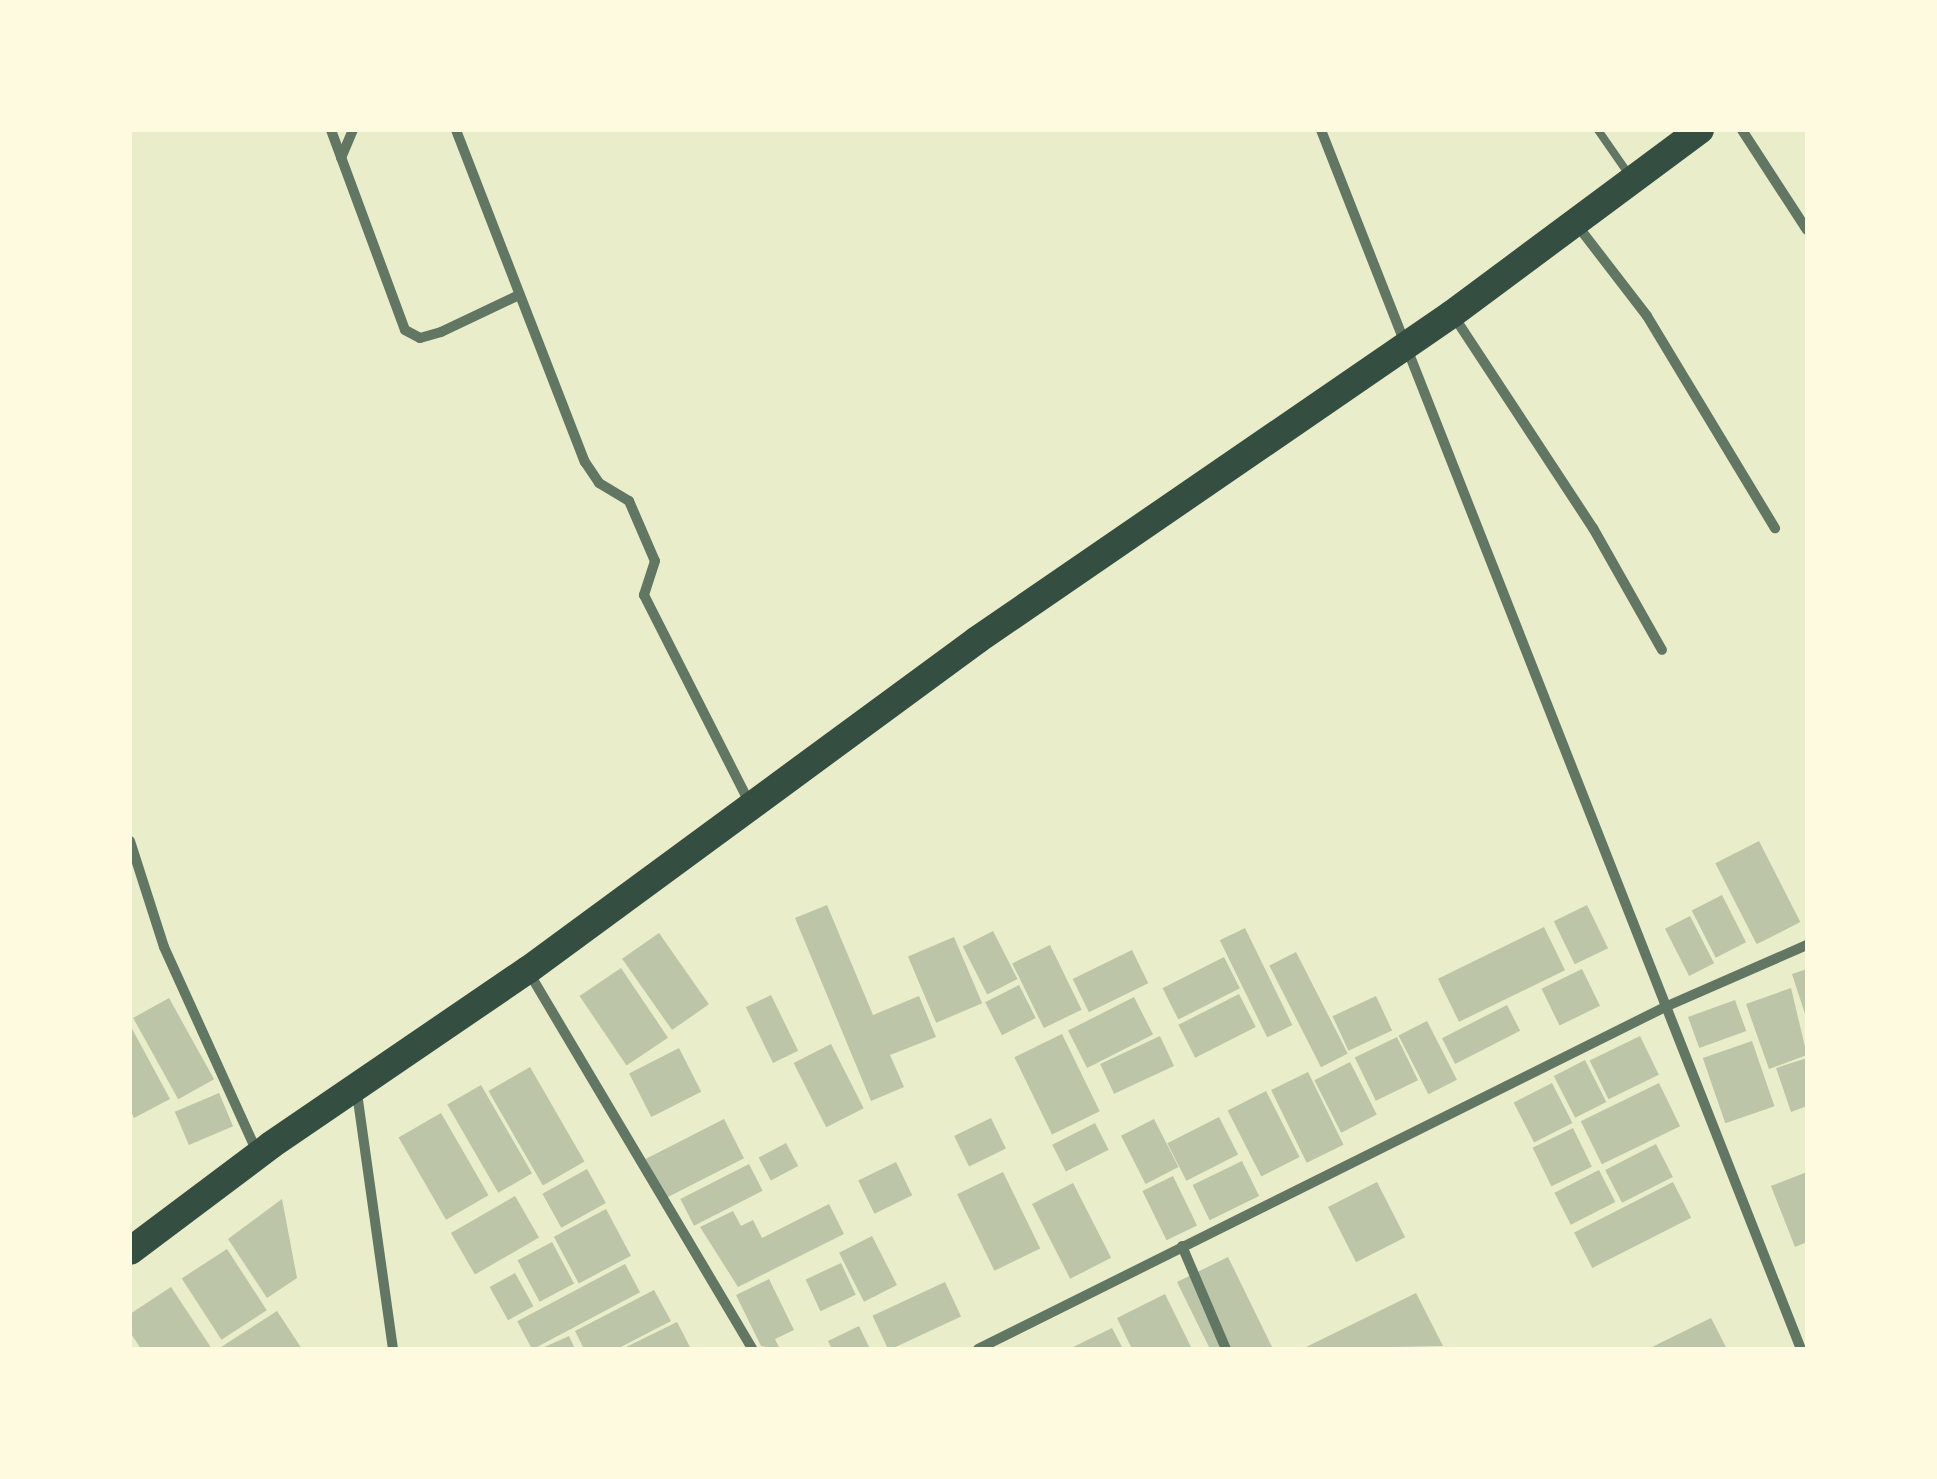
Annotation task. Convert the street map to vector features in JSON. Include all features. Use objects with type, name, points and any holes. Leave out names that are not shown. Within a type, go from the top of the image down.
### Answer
[{"type":"highway","points":[[130,1251],[264,1150],[528,970],[1008,618],[1410,344],[1577,225],[1695,131]]},
{"type":"street","points":[[331,130],[405,330],[420,338],[442,332],[520,296]]},
{"type":"street","points":[[340,159],[353,130]]},
{"type":"street","points":[[456,130],[585,462],[599,483],[630,501],[655,561],[644,595],[752,807]]},
{"type":"street","points":[[1321,130],[1410,344],[1664,1006],[1801,1349]]},
{"type":"street","points":[[1742,130],[1807,230]]},
{"type":"street","points":[[1577,225],[1646,316],[1775,528]]},
{"type":"street","points":[[1452,314],[1592,528],[1662,650]]},
{"type":"street","points":[[130,841],[164,947],[264,1150]]},
{"type":"street","points":[[978,1349],[1664,1006],[1807,946]]},
{"type":"street","points":[[528,970],[752,1349]]},
{"type":"street","points":[[356,1088],[393,1349]]},
{"type":"street","points":[[1182,1246],[1226,1349]]},
{"type":"lane","points":[[1598,130],[1634,182]]},
{"type":"building","points":[[1759,841],[1800,922],[1757,944],[1715,863]]},
{"type":"building","points":[[1722,895],[1746,942],[1716,958],[1692,910]]},
{"type":"building","points":[[827,905],[873,1015],[919,996],[936,1037],[890,1055],[904,1087],[871,1101],[795,918]]},
{"type":"building","points":[[1587,905],[1608,948],[1575,964],[1554,921]]},
{"type":"building","points":[[1690,916],[1714,963],[1689,976],[1665,929]]},
{"type":"building","points":[[1544,927],[1565,970],[1459,1022],[1438,979]]},
{"type":"building","points":[[1245,928],[1292,1025],[1267,1037],[1220,940]]},
{"type":"building","points":[[993,931],[1018,979],[987,995],[963,946]]},
{"type":"building","points":[[659,933],[709,1004],[672,1030],[622,959]]},
{"type":"building","points":[[954,937],[982,1003],[936,1023],[908,957]]},
{"type":"building","points":[[1050,945],[1082,1010],[1044,1028],[1012,963]]},
{"type":"building","points":[[1132,950],[1148,983],[1089,1012],[1073,979]]},
{"type":"building","points":[[1296,952],[1348,1054],[1321,1067],[1269,966]]},
{"type":"building","points":[[1224,957],[1240,988],[1178,1020],[1163,988]]},
{"type":"building","points":[[621,968],[668,1038],[627,1066],[580,996]]},
{"type":"building","points":[[1582,969],[1600,1006],[1560,1026],[1542,989]]},
{"type":"building","points":[[1807,969],[1807,1017],[1806,1017],[1792,974]]},
{"type":"building","points":[[1019,985],[1036,1018],[1002,1035],[985,1002]]},
{"type":"building","points":[[1791,988],[1807,1055],[1769,1069],[1746,1004]]},
{"type":"building","points":[[1239,994],[1256,1027],[1195,1058],[1178,1025]]},
{"type":"building","points":[[771,995],[798,1051],[773,1063],[746,1007]]},
{"type":"building","points":[[1376,996],[1392,1030],[1349,1051],[1332,1016]]},
{"type":"building","points":[[1134,997],[1153,1034],[1087,1068],[1068,1031]]},
{"type":"building","points":[[169,998],[214,1079],[178,1099],[133,1018]]},
{"type":"building","points":[[1735,1000],[1746,1031],[1699,1048],[1688,1017]]},
{"type":"building","points":[[1507,1005],[1520,1031],[1455,1064],[1442,1038]]},
{"type":"building","points":[[1427,1021],[1457,1080],[1428,1094],[1398,1036]]},
{"type":"building","points":[[130,1025],[170,1099],[134,1118],[130,1110]]},
{"type":"building","points":[[1062,1034],[1100,1111],[1052,1135],[1014,1057]]},
{"type":"building","points":[[1160,1036],[1174,1066],[1114,1094],[1100,1064]]},
{"type":"building","points":[[1640,1036],[1659,1075],[1609,1099],[1590,1061]]},
{"type":"building","points":[[1397,1037],[1418,1080],[1376,1101],[1355,1058]]},
{"type":"building","points":[[1752,1041],[1774,1106],[1725,1123],[1703,1058]]},
{"type":"building","points":[[831,1044],[864,1108],[826,1127],[794,1063]]},
{"type":"building","points":[[679,1048],[701,1092],[651,1117],[629,1073]]},
{"type":"building","points":[[1807,1058],[1807,1106],[1791,1112],[1776,1068]]},
{"type":"building","points":[[1585,1060],[1606,1102],[1575,1118],[1554,1076]]},
{"type":"building","points":[[1350,1062],[1377,1115],[1341,1133],[1314,1080]]},
{"type":"building","points":[[530,1067],[584,1161],[543,1185],[488,1091]]},
{"type":"building","points":[[1308,1072],[1344,1145],[1307,1163],[1271,1090]]},
{"type":"building","points":[[1552,1083],[1572,1123],[1534,1143],[1514,1103]]},
{"type":"building","points":[[1659,1083],[1680,1126],[1602,1164],[1581,1121]]},
{"type":"building","points":[[481,1085],[532,1173],[498,1193],[447,1104]]},
{"type":"building","points":[[1266,1091],[1300,1157],[1261,1176],[1228,1111]]},
{"type":"building","points":[[219,1093],[233,1126],[189,1145],[175,1112]]},
{"type":"building","points":[[441,1113],[488,1195],[446,1220],[399,1138]]},
{"type":"building","points":[[1219,1117],[1238,1154],[1186,1181],[1167,1143]]},
{"type":"building","points":[[991,1118],[1006,1149],[969,1167],[954,1136]]},
{"type":"building","points":[[724,1119],[744,1158],[666,1198],[646,1159]]},
{"type":"building","points":[[1154,1119],[1179,1167],[1146,1184],[1121,1136]]},
{"type":"building","points":[[1095,1123],[1109,1150],[1066,1172],[1052,1145]]},
{"type":"building","points":[[1573,1128],[1592,1167],[1551,1186],[1533,1148]]},
{"type":"building","points":[[786,1143],[798,1166],[771,1181],[759,1158]]},
{"type":"building","points":[[1656,1144],[1673,1177],[1622,1203],[1605,1170]]},
{"type":"building","points":[[1242,1161],[1259,1196],[1210,1220],[1193,1185]]},
{"type":"building","points":[[896,1162],[912,1195],[874,1214],[858,1180]]},
{"type":"building","points":[[749,1164],[763,1191],[694,1226],[680,1199]]},
{"type":"building","points":[[587,1169],[606,1203],[561,1228],[542,1194]]},
{"type":"building","points":[[1599,1170],[1615,1202],[1571,1225],[1554,1193]]},
{"type":"building","points":[[1003,1172],[1040,1248],[994,1271],[957,1194]]},
{"type":"building","points":[[1807,1172],[1807,1242],[1795,1247],[1771,1186]]},
{"type":"building","points":[[1173,1176],[1197,1225],[1167,1240],[1142,1191]]},
{"type":"building","points":[[1377,1182],[1405,1237],[1356,1262],[1328,1207]]},
{"type":"building","points":[[1673,1182],[1691,1218],[1592,1268],[1574,1232]]},
{"type":"building","points":[[1073,1183],[1111,1258],[1070,1279],[1032,1204]]},
{"type":"building","points":[[515,1196],[539,1238],[475,1275],[451,1233]]},
{"type":"building","points":[[282,1199],[297,1278],[267,1298],[228,1239]]},
{"type":"building","points":[[829,1204],[844,1234],[738,1287],[700,1227],[733,1211],[741,1226],[753,1220],[762,1238]]},
{"type":"building","points":[[606,1209],[631,1256],[579,1283],[554,1237]]},
{"type":"building","points":[[872,1236],[897,1285],[864,1302],[839,1253]]},
{"type":"building","points":[[552,1242],[574,1283],[540,1302],[518,1260]]},
{"type":"building","points":[[227,1249],[267,1310],[221,1340],[182,1278]]},
{"type":"building","points":[[1228,1257],[1273,1349],[1210,1349],[1177,1282]]},
{"type":"building","points":[[841,1263],[856,1295],[820,1311],[806,1279]]},
{"type":"building","points":[[625,1264],[640,1292],[533,1349],[517,1321]]},
{"type":"building","points":[[515,1273],[533,1306],[508,1320],[490,1287]]},
{"type":"building","points":[[769,1279],[794,1330],[775,1339],[780,1349],[761,1346],[736,1295]]},
{"type":"building","points":[[945,1282],[961,1316],[888,1349],[872,1316]]},
{"type":"building","points":[[171,1287],[212,1349],[141,1349],[130,1332],[130,1314]]},
{"type":"building","points":[[654,1290],[671,1321],[617,1349],[584,1349],[575,1331]]},
{"type":"building","points":[[1416,1293],[1443,1346],[1302,1349]]},
{"type":"building","points":[[1165,1294],[1192,1349],[1132,1349],[1117,1318]]},
{"type":"building","points":[[277,1311],[302,1349],[218,1349]]},
{"type":"building","points":[[1711,1318],[1727,1349],[1648,1349]]},
{"type":"building","points":[[677,1322],[691,1349],[622,1349]]},
{"type":"building","points":[[859,1326],[870,1349],[832,1349],[828,1341]]},
{"type":"building","points":[[1112,1328],[1123,1349],[1069,1349]]},
{"type":"building","points":[[569,1336],[575,1349],[540,1349]]}]
